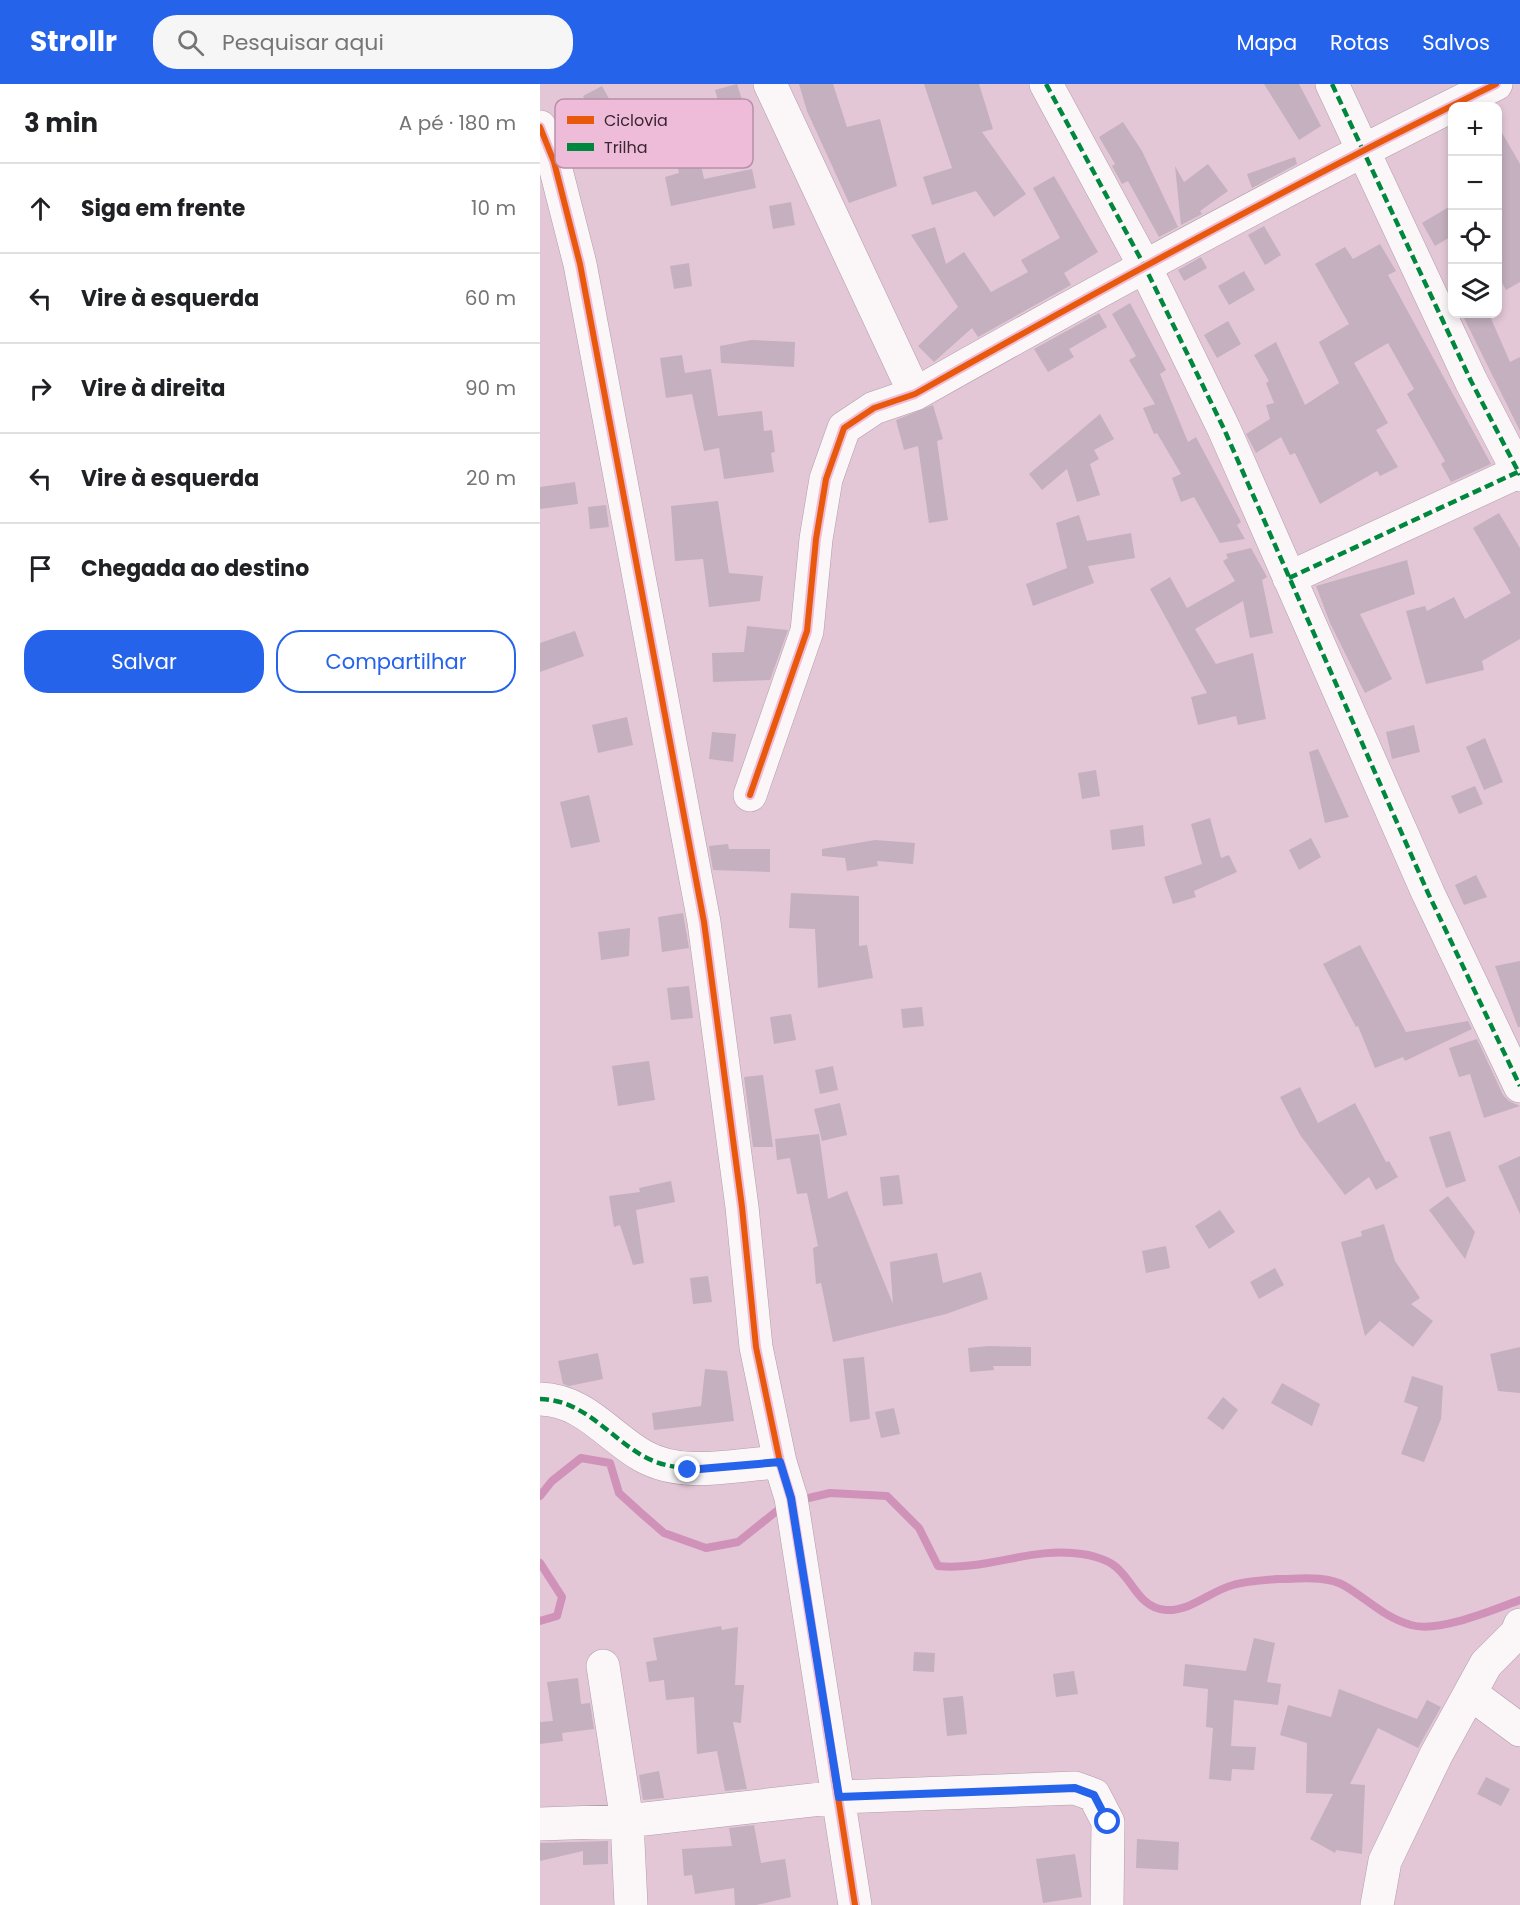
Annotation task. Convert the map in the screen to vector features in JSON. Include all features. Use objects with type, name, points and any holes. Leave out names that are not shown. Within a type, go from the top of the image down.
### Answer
[{"type":"street","points":[[770,84],[915,394]]},
{"type":"street","points":[[1046,84],[1144,265],[1224,429],[1428,894],[1520,1086]]},
{"type":"street","points":[[1289,578],[1519,472],[1471,381],[1365,148],[1332,84]]},
{"type":"street","points":[[750,795],[807,631],[816,539],[824,489],[844,428],[874,408],[915,394],[1144,265],[1365,148],[1496,84]]},
{"type":"street","points":[[540,127],[555,166]]},
{"type":"street","points":[[555,168],[582,275],[704,922],[742,1207],[756,1347],[780,1462],[791,1498],[802,1559],[855,1905]]},
{"type":"street","points":[[540,1399],[551,1399],[586,1412],[645,1457],[688,1470],[780,1462]]},
{"type":"street","points":[[1377,1905],[1385,1861],[1436,1755],[1486,1664],[1517,1633],[1520,1625]]},
{"type":"street","points":[[603,1666],[627,1821],[631,1905]]},
{"type":"street","points":[[1470,1693],[1520,1730]]},
{"type":"street","points":[[540,1824],[627,1821],[839,1797],[1075,1788],[1094,1795],[1108,1822],[1107,1905]]},
{"type":"building","points":[[737,84],[742,99],[718,99],[715,90]]},
{"type":"building","points":[[799,84],[833,84],[847,127],[880,119],[897,186],[849,203],[807,111]]},
{"type":"building","points":[[924,84],[979,84],[993,129],[982,132],[1026,194],[994,217],[976,191],[932,205],[923,177],[952,168]]},
{"type":"building","points":[[1264,84],[1299,84],[1321,126],[1299,140]]},
{"type":"building","points":[[602,86],[609,99],[584,99],[583,96]]},
{"type":"building","points":[[1123,122],[1142,151],[1178,227],[1159,237],[1128,181],[1122,184],[1112,166],[1115,164],[1099,137]]},
{"type":"building","points":[[1502,133],[1520,164],[1520,282],[1506,290],[1502,283]]},
{"type":"building","points":[[1295,157],[1297,164],[1252,188],[1247,174]]},
{"type":"building","points":[[1208,164],[1228,191],[1200,211],[1202,214],[1181,225],[1175,166],[1184,182]]},
{"type":"building","points":[[678,168],[702,168],[704,179],[752,169],[756,188],[671,206],[665,177],[679,173]]},
{"type":"building","points":[[1054,176],[1098,252],[1064,273],[1071,285],[978,337],[972,328],[934,362],[918,346],[958,307],[911,235],[935,227],[946,264],[964,252],[991,292],[1028,272],[1021,260],[1060,238],[1033,188]]},
{"type":"building","points":[[791,202],[795,225],[773,229],[769,206]]},
{"type":"building","points":[[1448,207],[1448,238],[1435,246],[1422,223]]},
{"type":"building","points":[[1264,226],[1281,255],[1265,265],[1248,235]]},
{"type":"building","points":[[1380,244],[1396,271],[1388,275],[1491,464],[1451,482],[1441,464],[1445,461],[1407,394],[1414,389],[1388,343],[1354,363],[1388,423],[1376,430],[1398,467],[1380,476],[1377,471],[1320,504],[1295,453],[1290,455],[1281,437],[1256,453],[1246,434],[1270,419],[1266,405],[1274,403],[1266,383],[1269,381],[1254,355],[1276,342],[1305,405],[1339,383],[1319,342],[1349,324],[1315,264],[1345,247],[1353,259]]},
{"type":"building","points":[[1201,257],[1207,268],[1184,281],[1178,270]]},
{"type":"building","points":[[689,263],[692,286],[674,289],[670,266]]},
{"type":"building","points":[[1244,271],[1255,290],[1229,305],[1218,286]]},
{"type":"building","points":[[1130,303],[1166,370],[1160,374],[1188,442],[1196,437],[1241,522],[1237,525],[1245,539],[1220,543],[1194,497],[1181,502],[1172,478],[1181,474],[1157,433],[1154,434],[1143,408],[1155,404],[1129,360],[1136,356],[1112,314]]},
{"type":"building","points":[[1099,313],[1107,327],[1069,349],[1074,357],[1048,372],[1034,349]]},
{"type":"building","points":[[1464,318],[1491,318],[1510,362],[1520,357],[1520,431]]},
{"type":"building","points":[[1228,321],[1241,344],[1217,358],[1204,335]]},
{"type":"building","points":[[751,340],[795,342],[794,367],[721,363],[720,346]]},
{"type":"building","points":[[682,355],[685,373],[711,369],[718,416],[762,411],[764,431],[772,430],[775,452],[771,453],[774,472],[724,479],[719,448],[704,451],[692,394],[666,398],[660,358]]},
{"type":"building","points":[[933,405],[943,439],[937,441],[948,520],[929,523],[918,446],[904,450],[896,420]]},
{"type":"building","points":[[1100,414],[1114,439],[1094,450],[1099,459],[1090,464],[1100,495],[1077,502],[1067,469],[1042,490],[1029,474]]},
{"type":"building","points":[[575,482],[578,504],[540,509],[540,487]]},
{"type":"building","points":[[718,501],[729,573],[763,576],[760,601],[709,607],[703,559],[675,561],[671,506]]},
{"type":"building","points":[[606,505],[609,527],[590,529],[588,507]]},
{"type":"building","points":[[1499,513],[1520,548],[1520,639],[1482,661],[1484,670],[1426,684],[1406,611],[1425,606],[1427,611],[1454,597],[1465,619],[1511,593],[1473,528]]},
{"type":"building","points":[[1079,515],[1087,541],[1131,533],[1135,558],[1088,566],[1094,583],[1033,606],[1026,584],[1067,568],[1056,523]]},
{"type":"building","points":[[1251,548],[1267,577],[1262,580],[1273,633],[1250,638],[1243,601],[1195,629],[1216,664],[1253,653],[1266,719],[1238,725],[1236,716],[1198,725],[1191,697],[1207,693],[1150,589],[1170,577],[1187,608],[1235,581],[1223,561],[1228,558],[1226,554]]},
{"type":"building","points":[[1407,560],[1415,594],[1360,614],[1392,679],[1365,693],[1330,623],[1316,586]]},
{"type":"building","points":[[747,626],[788,630],[770,680],[713,682],[712,653],[744,652]]},
{"type":"building","points":[[575,631],[584,656],[540,672],[540,643]]},
{"type":"building","points":[[627,717],[633,745],[598,753],[592,725]]},
{"type":"building","points":[[1414,725],[1420,752],[1392,759],[1386,732]]},
{"type":"building","points":[[712,732],[736,734],[733,762],[709,759]]},
{"type":"building","points":[[1485,738],[1503,782],[1484,790],[1466,747]]},
{"type":"building","points":[[1318,749],[1349,817],[1325,823],[1309,752]]},
{"type":"building","points":[[1096,770],[1100,796],[1082,799],[1078,773]]},
{"type":"building","points":[[1475,786],[1483,804],[1459,814],[1451,796]]},
{"type":"building","points":[[589,795],[600,842],[571,848],[560,802]]},
{"type":"building","points":[[1210,818],[1221,858],[1229,855],[1237,872],[1194,891],[1196,897],[1173,904],[1164,877],[1202,864],[1191,824]]},
{"type":"building","points":[[1143,825],[1145,846],[1112,850],[1110,830]]},
{"type":"building","points":[[1311,838],[1321,857],[1299,870],[1289,850]]},
{"type":"building","points":[[875,840],[915,843],[913,864],[877,861],[878,866],[847,871],[845,858],[822,856],[822,849]]},
{"type":"building","points":[[728,844],[729,849],[770,849],[770,872],[713,870],[709,846]]},
{"type":"building","points":[[1476,875],[1487,897],[1464,905],[1455,885]]},
{"type":"building","points":[[791,893],[859,896],[859,946],[867,945],[873,978],[818,988],[815,929],[789,928]]},
{"type":"building","points":[[683,913],[689,948],[662,952],[658,917]]},
{"type":"building","points":[[630,928],[629,956],[601,960],[598,932]]},
{"type":"building","points":[[1360,945],[1406,1032],[1468,1021],[1472,1029],[1405,1061],[1403,1057],[1375,1068],[1358,1026],[1356,1027],[1323,964]]},
{"type":"building","points":[[1520,961],[1520,1027],[1518,1027],[1495,966]]},
{"type":"building","points":[[689,986],[693,1018],[671,1020],[667,988]]},
{"type":"building","points":[[922,1007],[924,1026],[903,1028],[901,1009]]},
{"type":"building","points":[[791,1014],[796,1040],[774,1044],[770,1017]]},
{"type":"building","points":[[1477,1039],[1503,1095],[1520,1106],[1484,1118],[1470,1074],[1459,1077],[1449,1048]]},
{"type":"building","points":[[649,1061],[655,1100],[618,1106],[612,1066]]},
{"type":"building","points":[[833,1066],[838,1090],[820,1094],[815,1070]]},
{"type":"building","points":[[763,1075],[773,1147],[753,1147],[744,1077]]},
{"type":"building","points":[[1300,1087],[1318,1123],[1355,1103],[1386,1162],[1389,1161],[1398,1177],[1376,1190],[1369,1177],[1345,1195],[1300,1135],[1280,1097]]},
{"type":"building","points":[[840,1103],[847,1135],[822,1141],[814,1109]]},
{"type":"building","points":[[1450,1131],[1466,1181],[1446,1188],[1429,1137]]},
{"type":"building","points":[[819,1134],[828,1199],[847,1191],[893,1304],[890,1262],[937,1253],[943,1283],[981,1272],[988,1299],[946,1314],[833,1342],[821,1283],[816,1284],[813,1248],[818,1246],[807,1193],[797,1194],[790,1158],[777,1160],[775,1139]]},
{"type":"building","points":[[1520,1156],[1520,1214],[1498,1166]]},
{"type":"building","points":[[899,1175],[903,1204],[883,1206],[880,1177]]},
{"type":"building","points":[[671,1181],[675,1202],[636,1210],[644,1263],[633,1265],[620,1225],[614,1227],[609,1196],[640,1192],[639,1188]]},
{"type":"building","points":[[1448,1196],[1475,1232],[1465,1259],[1429,1210]]},
{"type":"building","points":[[1220,1210],[1235,1232],[1209,1249],[1195,1226]]},
{"type":"building","points":[[1384,1224],[1395,1261],[1420,1298],[1411,1304],[1433,1321],[1413,1347],[1380,1321],[1365,1336],[1341,1242],[1362,1236],[1361,1231]]},
{"type":"building","points":[[1166,1246],[1170,1268],[1146,1273],[1142,1251]]},
{"type":"building","points":[[1275,1268],[1284,1285],[1259,1299],[1250,1282]]},
{"type":"building","points":[[708,1276],[712,1302],[693,1304],[690,1278]]},
{"type":"building","points":[[1031,1347],[1031,1366],[993,1366],[994,1370],[970,1372],[968,1348]]},
{"type":"building","points":[[1520,1347],[1520,1393],[1498,1391],[1490,1354]]},
{"type":"building","points":[[598,1353],[603,1379],[569,1386],[563,1384],[558,1361]]},
{"type":"building","points":[[864,1357],[870,1419],[850,1422],[843,1359]]},
{"type":"building","points":[[705,1369],[727,1371],[734,1421],[654,1430],[652,1413],[701,1406]]},
{"type":"building","points":[[1412,1376],[1443,1386],[1441,1419],[1424,1462],[1401,1454],[1418,1407],[1404,1402]]},
{"type":"building","points":[[1282,1383],[1320,1404],[1312,1426],[1271,1403]]},
{"type":"building","points":[[1223,1397],[1238,1410],[1223,1430],[1207,1418]]},
{"type":"building","points":[[894,1408],[900,1434],[881,1438],[875,1412]]},
{"type":"building","points":[[721,1626],[722,1630],[738,1627],[735,1685],[744,1685],[741,1723],[733,1722],[747,1789],[725,1791],[717,1751],[697,1754],[694,1697],[666,1700],[664,1680],[649,1682],[646,1662],[657,1660],[653,1638]]},
{"type":"building","points":[[1254,1638],[1275,1643],[1267,1682],[1281,1684],[1278,1705],[1234,1700],[1231,1746],[1256,1747],[1254,1770],[1232,1769],[1231,1781],[1209,1779],[1213,1728],[1206,1727],[1208,1689],[1183,1686],[1185,1664],[1246,1671]]},
{"type":"building","points":[[914,1652],[935,1653],[934,1672],[913,1671]]},
{"type":"building","points":[[1074,1671],[1078,1694],[1056,1697],[1053,1674]]},
{"type":"building","points":[[578,1678],[581,1704],[590,1703],[594,1729],[562,1733],[563,1741],[540,1744],[540,1722],[553,1721],[547,1682]]},
{"type":"building","points":[[1339,1689],[1417,1719],[1427,1700],[1441,1707],[1418,1748],[1378,1728],[1350,1784],[1365,1785],[1362,1854],[1336,1850],[1335,1853],[1310,1839],[1333,1794],[1306,1793],[1307,1743],[1280,1735],[1288,1705],[1331,1717]]},
{"type":"building","points":[[963,1696],[967,1734],[947,1736],[943,1698]]},
{"type":"building","points":[[659,1771],[664,1798],[643,1800],[639,1775]]},
{"type":"building","points":[[1486,1777],[1510,1789],[1501,1806],[1477,1794]]},
{"type":"building","points":[[754,1825],[761,1863],[785,1859],[791,1897],[756,1905],[735,1905],[734,1888],[695,1894],[692,1875],[684,1876],[682,1849],[732,1846],[729,1828]]},
{"type":"building","points":[[1137,1839],[1179,1842],[1178,1870],[1136,1868]]},
{"type":"building","points":[[608,1841],[608,1864],[583,1865],[583,1851],[540,1861],[540,1843]]},
{"type":"building","points":[[1075,1854],[1082,1897],[1043,1903],[1036,1859]]},
{"type":"waterway","points":[[540,1496],[552,1481],[581,1458],[610,1463],[619,1493],[641,1513],[664,1533],[706,1548],[738,1542],[783,1506]]},
{"type":"waterway","points":[[800,1500],[830,1493],[887,1496],[919,1528],[938,1566],[956,1567],[1064,1552],[1097,1558],[1119,1569],[1148,1604],[1166,1610],[1193,1604],[1233,1585],[1278,1579],[1312,1578],[1329,1580],[1345,1586],[1393,1618],[1423,1627],[1466,1619],[1520,1600]]},
{"type":"waterway","points":[[540,1563],[562,1597],[557,1616],[540,1621]]},
{"type":"marked path","points":[[1046,84],[1144,265],[1224,429],[1428,893],[1520,1086]]},
{"type":"marked path","points":[[1332,84],[1471,381],[1520,475]]},
{"type":"marked path","points":[[1289,578],[1520,471]]},
{"type":"marked path","points":[[540,1399],[556,1401],[583,1412],[630,1448],[659,1463],[693,1469],[780,1462]]},
{"type":"cycle path","points":[[750,795],[807,631],[816,539],[826,479],[844,428],[874,408],[915,394],[1203,235],[1496,84]]},
{"type":"cycle path","points":[[540,127],[555,166]]},
{"type":"cycle path","points":[[556,168],[580,264],[704,922],[742,1207],[756,1347],[780,1462],[791,1498],[855,1905]]},
{"type":"route","points":[[688,1470],[780,1462],[791,1498],[839,1797],[1075,1788],[1094,1795],[1108,1822]]}]
